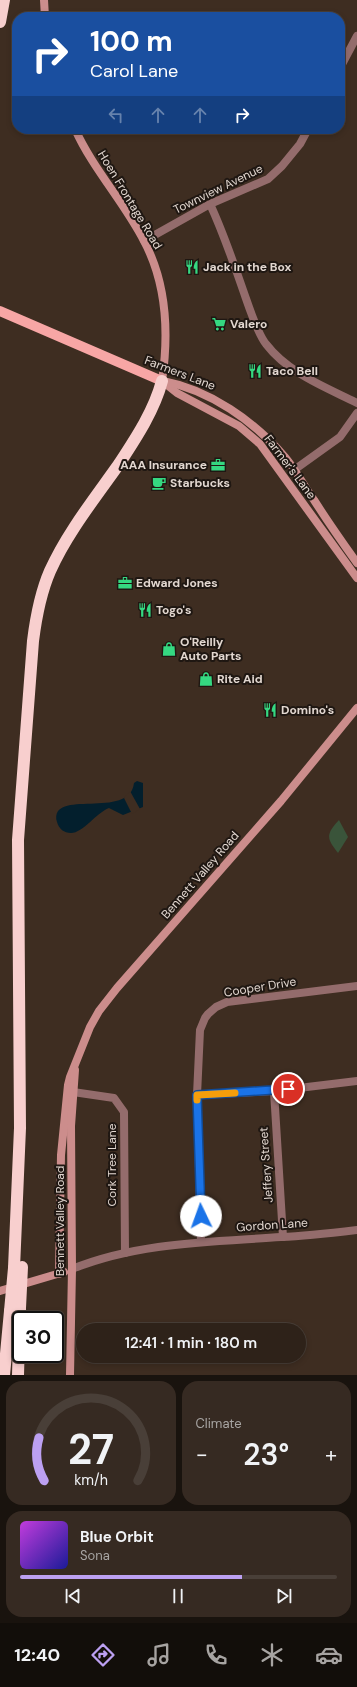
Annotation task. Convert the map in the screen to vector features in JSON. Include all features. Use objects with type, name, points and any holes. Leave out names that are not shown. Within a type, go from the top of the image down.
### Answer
[{"type":"highway","points":[[0,22],[4,0]]},
{"type":"highway","points":[[4,1375],[15,1309],[18,1267],[18,1178],[20,1128],[18,840],[36,618],[41,595],[56,560],[141,428],[155,402],[162,381]]},
{"type":"highway","points":[[15,1309],[18,1375]]},
{"type":"main road","name":"Farmers Lane","points":[[0,311],[162,381]]},
{"type":"street","points":[[44,0],[45,12]]},
{"type":"street","points":[[345,59],[357,36]]},
{"type":"street","name":"Hoen Frontage Road","points":[[78,134],[94,164],[144,241],[157,274],[164,306],[166,338],[162,381]]},
{"type":"street","name":"Townview Avenue","points":[[144,241],[210,204],[268,179],[282,166],[300,144],[305,134]]},
{"type":"street","points":[[210,204],[223,233],[250,308],[265,343],[283,362],[303,376],[357,403]]},
{"type":"street","name":"Farmers Lane","points":[[162,381],[180,384],[229,408],[244,418],[268,439],[294,470],[334,532],[357,563]]},
{"type":"street","name":"Farmer's Lane","points":[[162,381],[177,393],[239,426],[260,444],[357,578]]},
{"type":"street","points":[[294,470],[340,437],[357,413]]},
{"type":"street","name":"Bennett Valley Road","points":[[59,1274],[62,1142],[68,1085],[90,1027],[110,995],[281,801],[357,708]]},
{"type":"street","name":"Cooper Drive","points":[[201,1242],[197,1095],[200,1030],[205,1018],[216,1007],[228,1002],[357,986]]},
{"type":"street","name":"Bennett Valley Road","points":[[70,1375],[72,1269],[71,1126],[75,1067]]},
{"type":"street","points":[[197,1095],[274,1091],[357,1081]]},
{"type":"street","name":"Jeffery Street","points":[[274,1091],[283,1237]]},
{"type":"street","name":"Cork Tree Lane","points":[[74,1092],[114,1098],[124,1112],[125,1253]]},
{"type":"street","name":"Gordon Lane","points":[[72,1269],[86,1263],[125,1253],[201,1242],[283,1237],[357,1230]]},
{"type":"street","points":[[0,1291],[72,1269]]},
{"type":"green space","points":[[339,820],[348,837],[338,853],[331,843],[329,836]]},
{"type":"water","points":[[137,781],[143,783],[143,807],[123,815],[109,808],[76,832],[66,832],[59,827],[57,822],[58,812],[65,806],[106,803],[119,800],[129,794],[134,783]]},
{"type":"pier","points":[[130,791],[140,809],[132,814],[124,798]]},
{"type":"slow traffic","points":[[197,1100],[197,1095],[235,1093]]},
{"type":"place","name":"Jack in the Box","points":[[192,267]]},
{"type":"place","name":"Valero","points":[[219,324]]},
{"type":"place","name":"Taco Bell","points":[[255,371]]},
{"type":"place","name":"AAA Insurance","points":[[218,465]]},
{"type":"place","name":"Starbucks","points":[[159,483]]},
{"type":"place","name":"Edward Jones","points":[[125,583]]},
{"type":"place","name":"Togo's","points":[[145,610]]},
{"type":"place","name":"O'Reilly Auto Parts","points":[[169,649]]},
{"type":"place","name":"Rite Aid","points":[[206,679]]},
{"type":"place","name":"Domino's","points":[[270,710]]},
{"type":"route","points":[[201,1216],[198,1177],[197,1095],[288,1089]]}]
